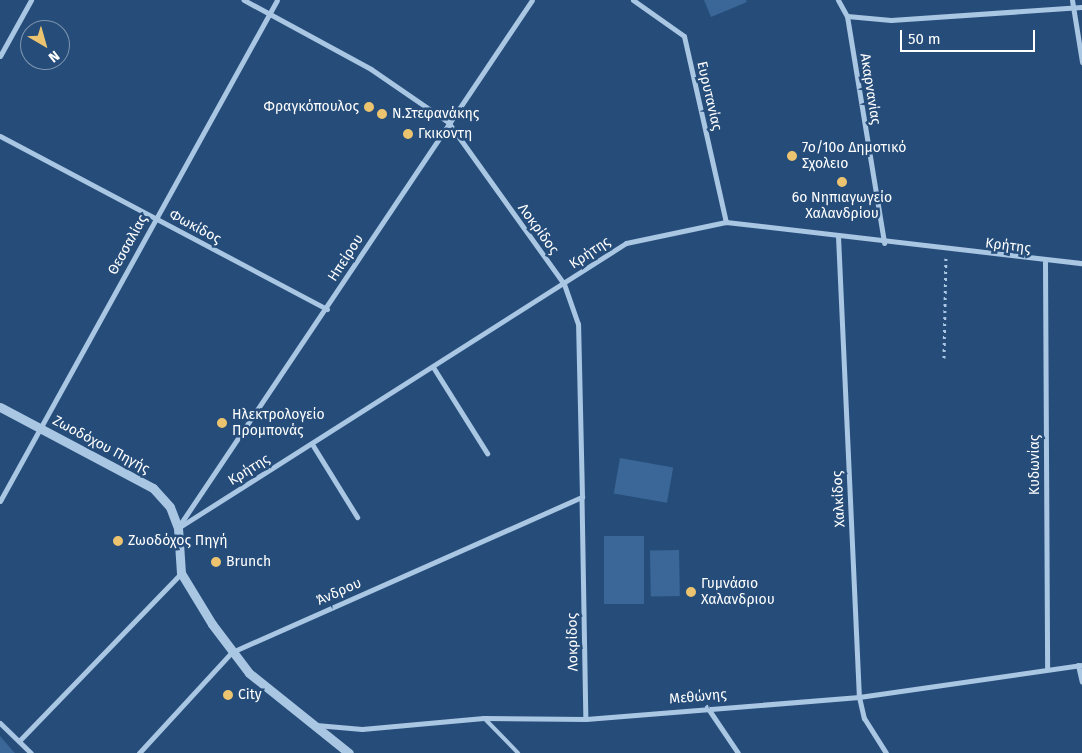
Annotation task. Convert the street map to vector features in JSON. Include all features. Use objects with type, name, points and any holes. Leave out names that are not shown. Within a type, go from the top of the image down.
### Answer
[{"type":"street","points":[[0,56],[31,0]]},
{"type":"street","name":"Λοκρίδος","points":[[244,0],[370,69],[448,122],[564,284],[578,324],[586,719]]},
{"type":"street","name":"Θεσσαλίας","points":[[0,501],[268,13],[277,0]]},
{"type":"street","name":"Ηπείρου","points":[[178,528],[327,309],[448,122],[532,0]]},
{"type":"street","name":"Ευρυτανίας","points":[[634,0],[684,36],[726,222]]},
{"type":"street","name":"Ακαρνανίας","points":[[838,0],[847,16],[884,243]]},
{"type":"street","points":[[1072,0],[1082,62]]},
{"type":"street","points":[[847,16],[891,20],[1082,7]]},
{"type":"street","name":"Φωκίδος","points":[[0,136],[327,309]]},
{"type":"street","name":"Κρήτης","points":[[178,528],[626,243],[726,222],[1044,262],[1082,263]]},
{"type":"street","name":"Χαλκίδος","points":[[838,236],[859,697],[864,718],[886,753]]},
{"type":"street","name":"Κυδωνίας","points":[[1044,262],[1047,669]]},
{"type":"street","points":[[433,367],[487,453]]},
{"type":"street","name":"Ζωοδόχου Πηγής","points":[[0,407],[153,488],[170,507],[178,528],[181,573],[232,652],[250,673],[349,753]]},
{"type":"street","points":[[312,444],[357,517]]},
{"type":"street","name":"Άνδρου","points":[[139,753],[232,652],[582,497]]},
{"type":"street","points":[[19,741],[181,573]]},
{"type":"street","points":[[1080,665],[1082,682]]},
{"type":"street","name":"Μεθώνης","points":[[314,725],[362,729],[484,718],[586,719],[859,697],[1080,665]]},
{"type":"street","points":[[707,708],[738,753]]},
{"type":"street","points":[[0,723],[31,753]]},
{"type":"lane","points":[[484,718],[518,753]]},
{"type":"path","points":[[944,358],[946,250]]},
{"type":"shaded area","points":[[704,0],[746,0],[747,2],[711,17]]},
{"type":"shaded area","points":[[620,458],[673,467],[667,503],[614,493]]},
{"type":"shaded area","points":[[604,536],[644,536],[644,604],[604,604]]},
{"type":"shaded area","points":[[679,550],[680,596],[651,596],[650,551]]},
{"type":"shaded area","points":[[0,736],[13,751],[15,753],[0,753]]},
{"type":"place","name":"Φραγκόπουλος","points":[[369,107]]},
{"type":"place","name":"Ν.Στεφανάκης","points":[[382,114]]},
{"type":"place","name":"Γκικοντη","points":[[408,134]]},
{"type":"place","name":"7ο/10ο Δημοτικό Σχολειο","points":[[792,156]]},
{"type":"place","name":"6ο Νηπιαγωγείο Χαλανδρίου","points":[[842,182]]},
{"type":"place","name":"Ηλεκτρολογείο Προμπονάς","points":[[222,423]]},
{"type":"place","name":"Ζωοδόχος Πηγή","points":[[118,541]]},
{"type":"place","name":"Brunch","points":[[216,562]]},
{"type":"place","name":"Γυμνάσιο Χαλανδριου","points":[[691,592]]},
{"type":"place","name":"City","points":[[228,695]]}]
